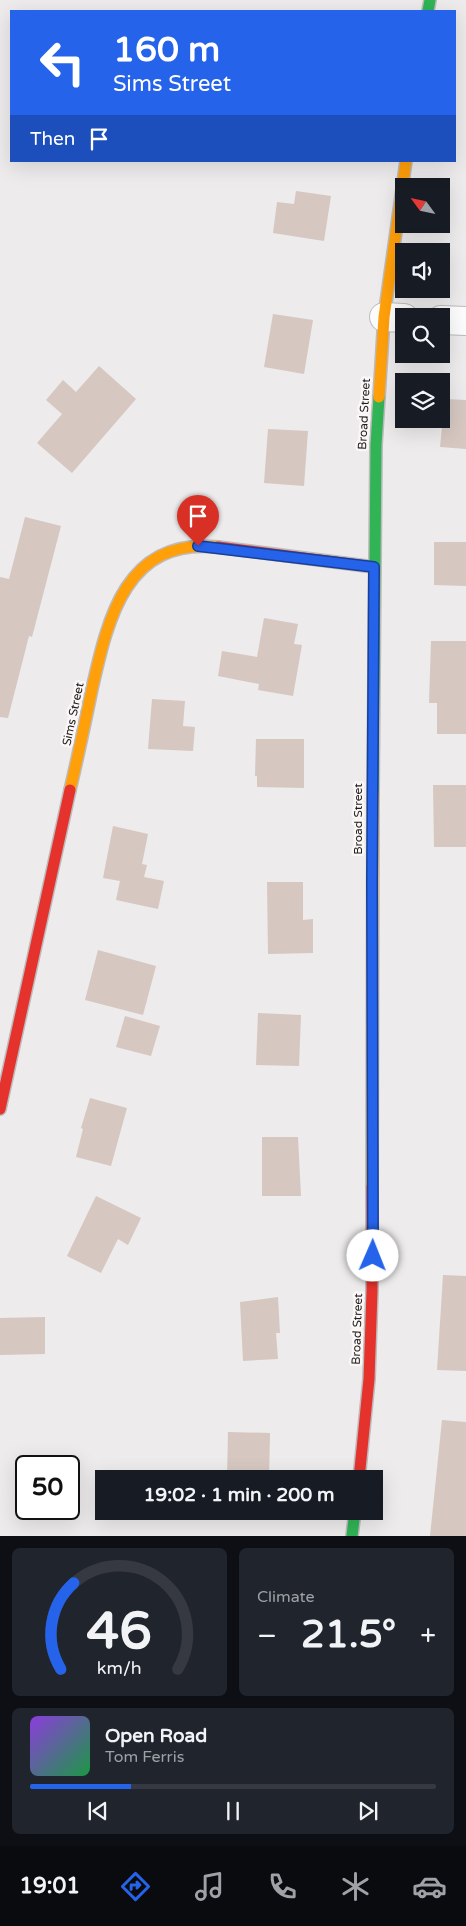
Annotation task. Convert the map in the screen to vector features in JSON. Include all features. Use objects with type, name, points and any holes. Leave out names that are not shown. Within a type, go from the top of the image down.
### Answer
[{"type":"main road","name":"Broad Street","points":[[359,1470],[369,1379],[372,1291],[372,873],[376,445],[394,318],[406,162]]},
{"type":"main road","name":"Sims Street","points":[[0,1109],[105,634],[111,612],[125,586],[134,575],[157,556],[185,547],[213,547],[374,567]]},
{"type":"main road","points":[[352,1536],[354,1520]]},
{"type":"street","points":[[450,320],[466,321]]},
{"type":"building","points":[[296,191],[331,196],[324,241],[273,233],[277,202],[294,204]]},
{"type":"building","points":[[273,314],[313,320],[304,374],[264,367]]},
{"type":"building","points":[[99,366],[136,399],[72,473],[37,443],[62,414],[46,400],[63,380],[76,392]]},
{"type":"building","points":[[450,399],[466,400],[466,449],[440,447],[442,428],[450,428]]},
{"type":"building","points":[[268,429],[308,431],[304,486],[264,483]]},
{"type":"building","points":[[25,517],[61,526],[32,637],[29,636],[8,718],[0,717],[0,577],[9,579]]},
{"type":"building","points":[[434,542],[466,542],[466,586],[434,585]]},
{"type":"building","points":[[264,618],[298,624],[294,644],[302,645],[293,696],[258,690],[259,684],[218,676],[222,651],[257,657]]},
{"type":"building","points":[[431,641],[466,641],[466,734],[437,734],[437,703],[429,703]]},
{"type":"building","points":[[152,699],[185,701],[183,726],[195,727],[193,751],[148,749]]},
{"type":"building","points":[[256,739],[304,739],[304,788],[257,787],[257,776],[255,776]]},
{"type":"building","points":[[433,785],[466,785],[466,847],[434,847]]},
{"type":"building","points":[[113,826],[148,834],[142,864],[147,865],[144,877],[164,881],[158,909],[116,900],[120,881],[103,878]]},
{"type":"building","points":[[267,882],[303,882],[303,920],[313,919],[313,953],[268,954]]},
{"type":"building","points":[[98,950],[156,966],[143,1015],[85,1000]]},
{"type":"building","points":[[258,1013],[301,1015],[299,1066],[256,1065]]},
{"type":"building","points":[[125,1016],[160,1026],[151,1056],[116,1047]]},
{"type":"building","points":[[90,1098],[127,1108],[111,1166],[76,1157],[83,1129],[81,1128]]},
{"type":"building","points":[[262,1137],[298,1137],[301,1196],[262,1196]]},
{"type":"building","points":[[96,1196],[141,1218],[128,1245],[118,1239],[101,1273],[67,1256]]},
{"type":"building","points":[[443,1275],[466,1276],[466,1371],[437,1370]]},
{"type":"building","points":[[278,1297],[280,1333],[276,1333],[278,1359],[243,1361],[240,1302]]},
{"type":"building","points":[[45,1317],[45,1354],[0,1355],[0,1318]]},
{"type":"building","points":[[442,1420],[466,1422],[466,1536],[430,1536]]},
{"type":"building","points":[[228,1432],[270,1433],[269,1470],[227,1470]]},
{"type":"traffic: fast","points":[[428,10],[430,0]]},
{"type":"traffic: fast","points":[[373,793],[376,445],[379,397]]},
{"type":"traffic: fast","points":[[352,1536],[354,1520]]},
{"type":"traffic: slow","points":[[379,397],[384,317],[406,162]]},
{"type":"traffic: slow","points":[[70,790],[105,635],[126,588],[142,569],[162,555],[187,547],[218,547]]},
{"type":"traffic: slow","points":[[372,1187],[373,793]]},
{"type":"traffic: jam","points":[[218,547],[374,567]]},
{"type":"traffic: jam","points":[[0,1109],[70,790]]},
{"type":"traffic: jam","points":[[360,1470],[369,1379],[372,1291],[372,1187]]},
{"type":"route","points":[[198,546],[374,567],[372,882],[373,1256]]}]
